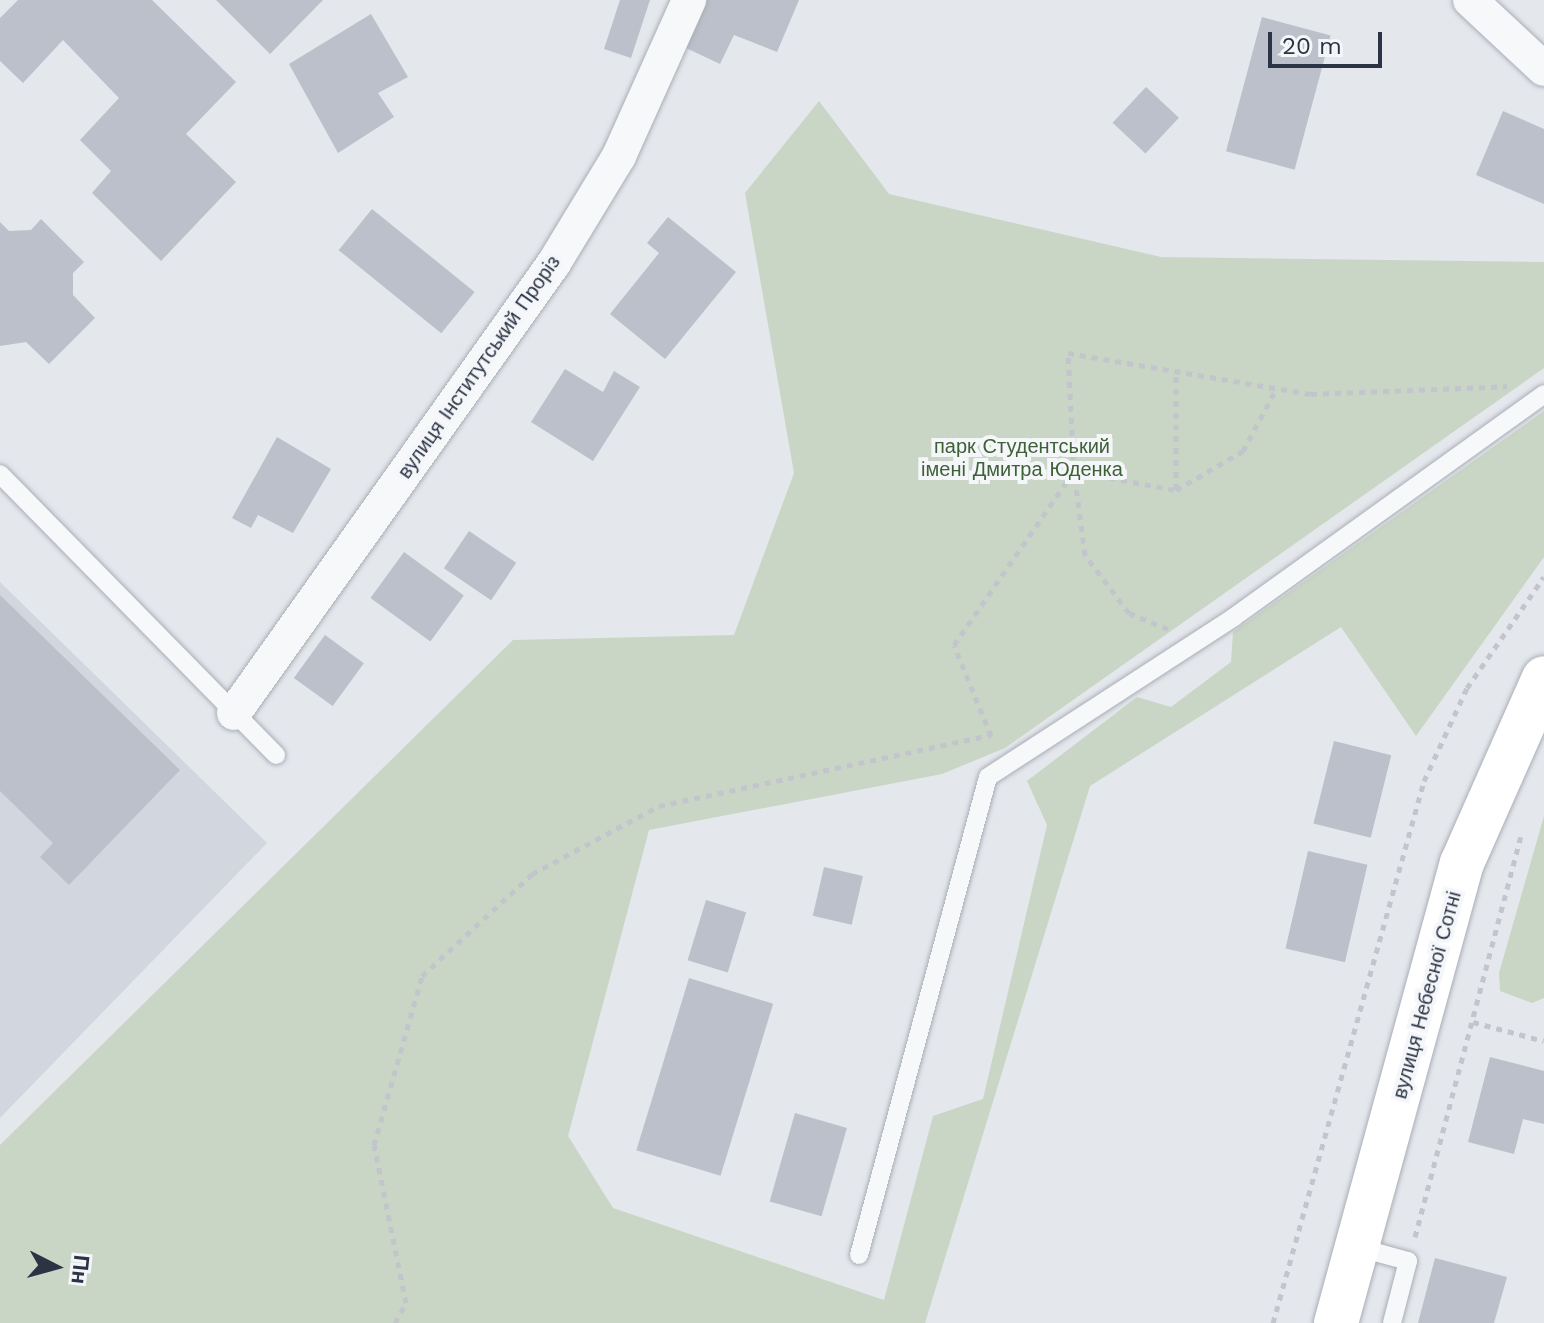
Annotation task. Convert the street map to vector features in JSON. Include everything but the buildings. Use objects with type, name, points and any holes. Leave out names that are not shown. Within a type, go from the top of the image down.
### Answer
[{"type":"main road","name":"вулиця Небесної Сотні","points":[[1336,1323],[1462,863],[1544,678]]},
{"type":"street","name":"вулиця Інститутський Проріз","points":[[234,713],[554,263],[619,156],[689,0]]},
{"type":"street","points":[[1470,0],[1544,69]]},
{"type":"lane","points":[[859,1255],[988,777],[1197,641],[1544,394]]},
{"type":"lane","points":[[0,474],[276,755]]},
{"type":"lane","points":[[1357,1247],[1408,1261],[1392,1323]]},
{"type":"path","points":[[1197,641],[1129,613],[1085,555],[1074,471],[1068,353],[1176,376],[1275,391],[1513,386]]},
{"type":"path","points":[[1176,376],[1176,490]]},
{"type":"path","points":[[1074,471],[1176,490],[1243,451],[1275,391]]},
{"type":"path","points":[[1004,767],[954,645],[1074,471]]},
{"type":"path","points":[[1273,1323],[1424,781],[1467,688],[1544,577]]},
{"type":"path","points":[[395,1323],[406,1303],[374,1145],[422,976],[532,874],[659,806],[991,735]]},
{"type":"path","points":[[1408,1261],[1528,821]]},
{"type":"path","points":[[1473,1022],[1544,1041]]},
{"type":"shaded area","points":[[0,582],[267,843],[0,1118]]},
{"type":"green space","name":"парк Студентський імені Дмитра Юденка","points":[[819,101],[889,194],[1161,257],[1544,262],[1544,368],[1005,748],[942,774],[649,830],[568,1136],[613,1208],[884,1300],[933,1116],[983,1099],[1047,825],[1027,781],[1137,697],[1171,707],[1231,662],[1233,632],[1544,411],[1544,557],[1416,736],[1341,627],[1090,786],[925,1323],[0,1323],[0,1145],[513,640],[734,635],[794,473],[745,193]]},
{"type":"green space","points":[[1544,816],[1544,998],[1532,1003],[1500,991],[1499,973]]}]
